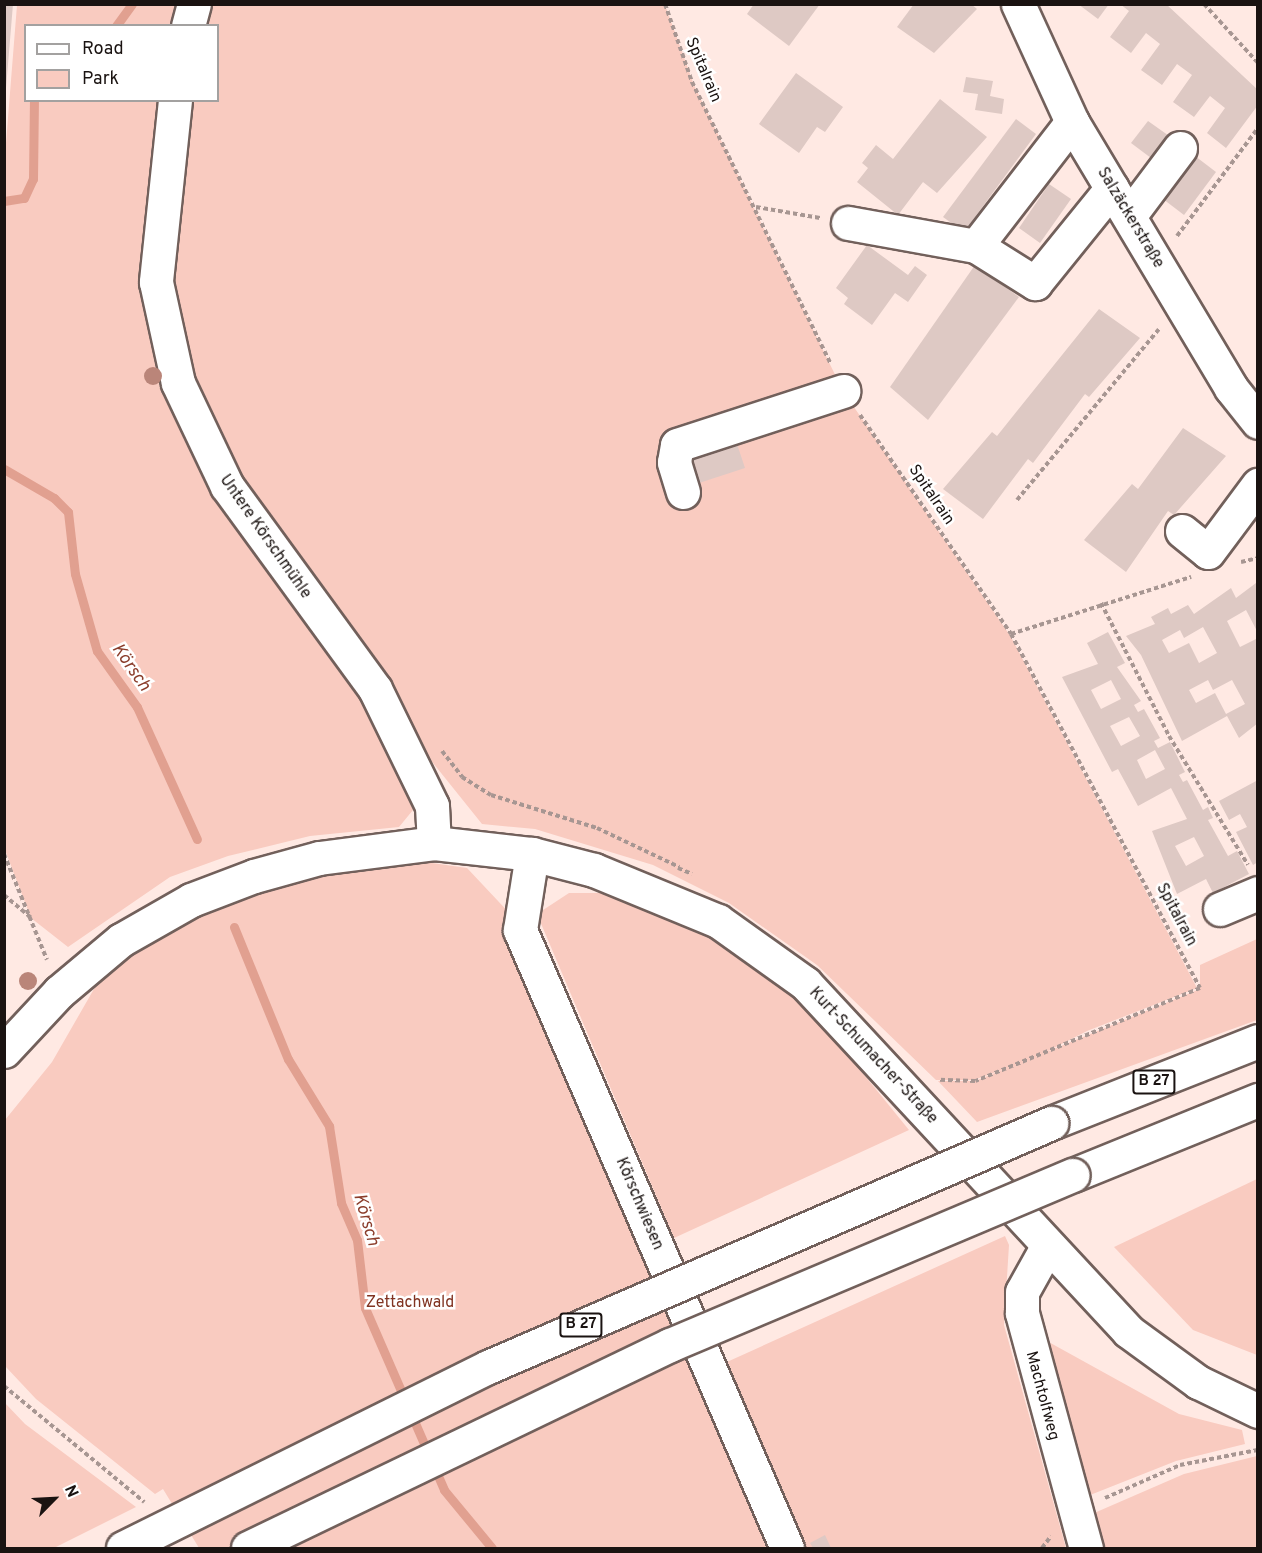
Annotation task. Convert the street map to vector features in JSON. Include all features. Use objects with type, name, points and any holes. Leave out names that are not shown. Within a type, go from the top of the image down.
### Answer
[{"type":"main road","points":[[189,24],[194,4]]},
{"type":"main road","name":"Salzäckerstraße","points":[[1018,4],[1072,122],[1180,301],[1257,422]]},
{"type":"main road","name":"Untere Körschmühle","points":[[175,102],[156,282],[178,383],[227,486],[375,689],[432,806],[434,843]]},
{"type":"main road","points":[[976,246],[1072,122]]},
{"type":"main road","points":[[1129,216],[1180,148]]},
{"type":"main road","points":[[848,223],[976,246],[1035,283],[1112,188]]},
{"type":"main road","points":[[683,492],[674,462],[677,445],[843,391]]},
{"type":"main road","points":[[1182,531],[1208,552],[1257,485]]},
{"type":"main road","name":"Kurt-Schumacher-Straße","points":[[4,1051],[59,992],[121,940],[191,900],[319,858],[434,843],[532,854],[651,890],[718,921],[805,982],[888,1068],[1047,1247],[1162,1358],[1257,1411]]},
{"type":"main road","name":"Körschwiesen","points":[[532,854],[522,890],[520,930],[787,1548]]},
{"type":"main road","points":[[1220,909],[1255,883]]},
{"type":"main road","name":"B 27","points":[[123,1548],[488,1367],[1050,1123],[1257,1041]]},
{"type":"main road","points":[[248,1548],[670,1345],[1073,1175],[1257,1101]]},
{"type":"main road","name":"Machtolfweg","points":[[1047,1247],[1022,1292],[1022,1313],[1064,1522],[1086,1548]]},
{"type":"path","name":"Spitalrain","points":[[665,4],[692,82],[843,391],[1011,634],[1200,988],[975,1081],[937,1080],[912,1068],[888,1068]]},
{"type":"path","points":[[1204,4],[1257,63]]},
{"type":"path","points":[[1157,263],[1257,128]]},
{"type":"path","points":[[755,207],[848,223]]},
{"type":"path","points":[[1017,500],[1180,301]]},
{"type":"path","points":[[1236,564],[1257,558]]},
{"type":"path","points":[[1011,634],[1101,603],[1194,576]]},
{"type":"path","points":[[1101,603],[1169,736],[1255,883]]},
{"type":"path","points":[[436,742],[462,777],[491,795],[597,828],[679,867]]},
{"type":"path","points":[[4,854],[59,992]]},
{"type":"path","points":[[4,895],[31,918]]},
{"type":"path","points":[[4,1386],[151,1509]]},
{"type":"path","points":[[1042,1548],[1064,1522],[1180,1465],[1257,1450]]},
{"type":"green space","points":[[17,5],[186,5],[180,24],[24,24],[24,102],[166,102],[149,318],[410,783],[413,810],[399,827],[310,836],[228,856],[170,877],[68,947],[31,918],[5,850],[4,168]]},
{"type":"green space","points":[[205,5],[665,5],[694,85],[843,391],[1011,637],[1197,988],[1087,1031],[1044,1053],[1200,989],[1200,965],[1257,939],[1257,1020],[977,1122],[938,1081],[975,1081],[1010,1067],[974,1080],[936,1080],[817,965],[729,903],[653,865],[535,829],[482,824],[417,743],[275,541],[186,376],[165,243],[184,102],[219,102],[219,24],[199,24]]},
{"type":"green space","name":"Zettachwald","points":[[425,862],[467,868],[515,919],[777,1548],[199,1548],[163,1489],[155,1494],[36,1399],[5,1366],[5,1120],[52,1062],[102,975],[192,917],[256,891],[366,866]]},
{"type":"green space","points":[[569,893],[640,893],[714,931],[796,991],[909,1130],[674,1238],[537,914]]},
{"type":"green space","points":[[1257,1179],[1257,1355],[1193,1330],[1114,1247]]},
{"type":"green space","points":[[1005,1236],[1009,1245],[1004,1325],[1066,1548],[799,1548],[718,1366]]},
{"type":"green space","points":[[1036,1335],[1179,1414],[1242,1430],[1245,1444],[1176,1461],[1080,1499]]},
{"type":"green space","points":[[5,1403],[25,1424],[136,1507],[54,1548],[5,1548]]},
{"type":"green space","points":[[1257,1456],[1257,1548],[1096,1548],[1085,1517],[1184,1474]]},
{"type":"building","points":[[4,4],[13,4],[6,88],[4,88]]},
{"type":"building","points":[[754,4],[820,4],[789,46],[747,14]]},
{"type":"building","points":[[914,4],[971,4],[977,9],[934,53],[897,27]]},
{"type":"building","points":[[1078,4],[1109,4],[1098,19]]},
{"type":"building","points":[[1120,4],[1166,4],[1258,90],[1258,105],[1226,148],[1207,133],[1225,108],[1210,96],[1194,117],[1173,102],[1192,75],[1177,64],[1162,85],[1141,70],[1160,44],[1146,33],[1131,53],[1110,37],[1129,11]]},
{"type":"building","points":[[796,73],[843,107],[825,132],[817,127],[799,153],[759,124]]},
{"type":"building","points":[[966,77],[993,81],[990,96],[1004,99],[1002,114],[975,110],[978,94],[963,92]]},
{"type":"building","points":[[940,99],[987,137],[937,193],[923,182],[898,215],[857,182],[868,168],[862,163],[876,145],[893,159]]},
{"type":"building","points":[[1016,119],[1036,134],[964,232],[943,217]]},
{"type":"building","points":[[1148,121],[1172,138],[1155,161],[1131,143]]},
{"type":"building","points":[[1195,156],[1216,172],[1184,215],[1163,199]]},
{"type":"building","points":[[1049,184],[1071,199],[1040,243],[1019,228]]},
{"type":"building","points":[[867,245],[908,275],[915,266],[927,275],[908,302],[895,293],[872,325],[844,304],[848,298],[836,288]]},
{"type":"building","points":[[975,265],[1019,297],[928,420],[890,387]]},
{"type":"building","points":[[1099,309],[1140,338],[1089,397],[1085,394],[1033,463],[1028,459],[983,519],[943,489],[992,432],[997,436]]},
{"type":"building","points":[[1183,428],[1226,456],[1174,515],[1168,511],[1126,572],[1084,540],[1132,484],[1138,489]]},
{"type":"building","points":[[733,432],[745,468],[696,484],[684,447]]},
{"type":"building","points":[[1256,583],[1258,633],[1246,610],[1227,621],[1240,647],[1258,638],[1258,723],[1239,738],[1227,716],[1182,741],[1141,655],[1126,636],[1155,624],[1151,617],[1168,608],[1171,614],[1188,605],[1194,614],[1231,588],[1236,598]],"holes":[[[1203,627],[1217,653],[1199,663],[1189,643],[1169,653],[1162,640],[1180,630],[1184,638]],[[1208,680],[1213,690],[1232,680],[1245,704],[1226,714],[1215,693],[1196,703],[1189,690]]]},
{"type":"building","points":[[1108,632],[1125,663],[1117,667],[1141,701],[1134,705],[1138,712],[1144,709],[1160,738],[1154,741],[1158,748],[1170,742],[1185,772],[1179,775],[1183,782],[1187,780],[1203,810],[1208,807],[1213,818],[1208,820],[1228,856],[1237,851],[1249,874],[1213,893],[1206,879],[1177,894],[1152,831],[1187,819],[1171,788],[1138,806],[1118,769],[1112,772],[1062,677],[1098,664],[1087,643]],"holes":[[[1111,680],[1121,699],[1101,709],[1091,690]],[[1129,717],[1140,736],[1121,746],[1110,726]],[[1155,750],[1165,769],[1146,779],[1137,760]],[[1194,837],[1204,856],[1186,866],[1175,846]]]},
{"type":"building","points":[[1258,780],[1258,862],[1253,865],[1236,832],[1247,827],[1240,814],[1229,820],[1219,801]]},
{"type":"building","points":[[825,1535],[831,1548],[813,1548],[810,1543]]},
{"type":"waterway","name":"Körsch","points":[[117,24],[132,4]]},
{"type":"waterway","name":"Körsch","points":[[4,201],[24,198],[33,179],[34,102]]},
{"type":"waterway","name":"Körsch","points":[[4,469],[54,498],[68,512],[75,574],[97,651],[137,707],[197,839]]},
{"type":"waterway","name":"Körsch","points":[[234,927],[288,1059],[329,1126],[341,1203],[357,1240],[365,1308],[444,1490],[492,1548]]}]
